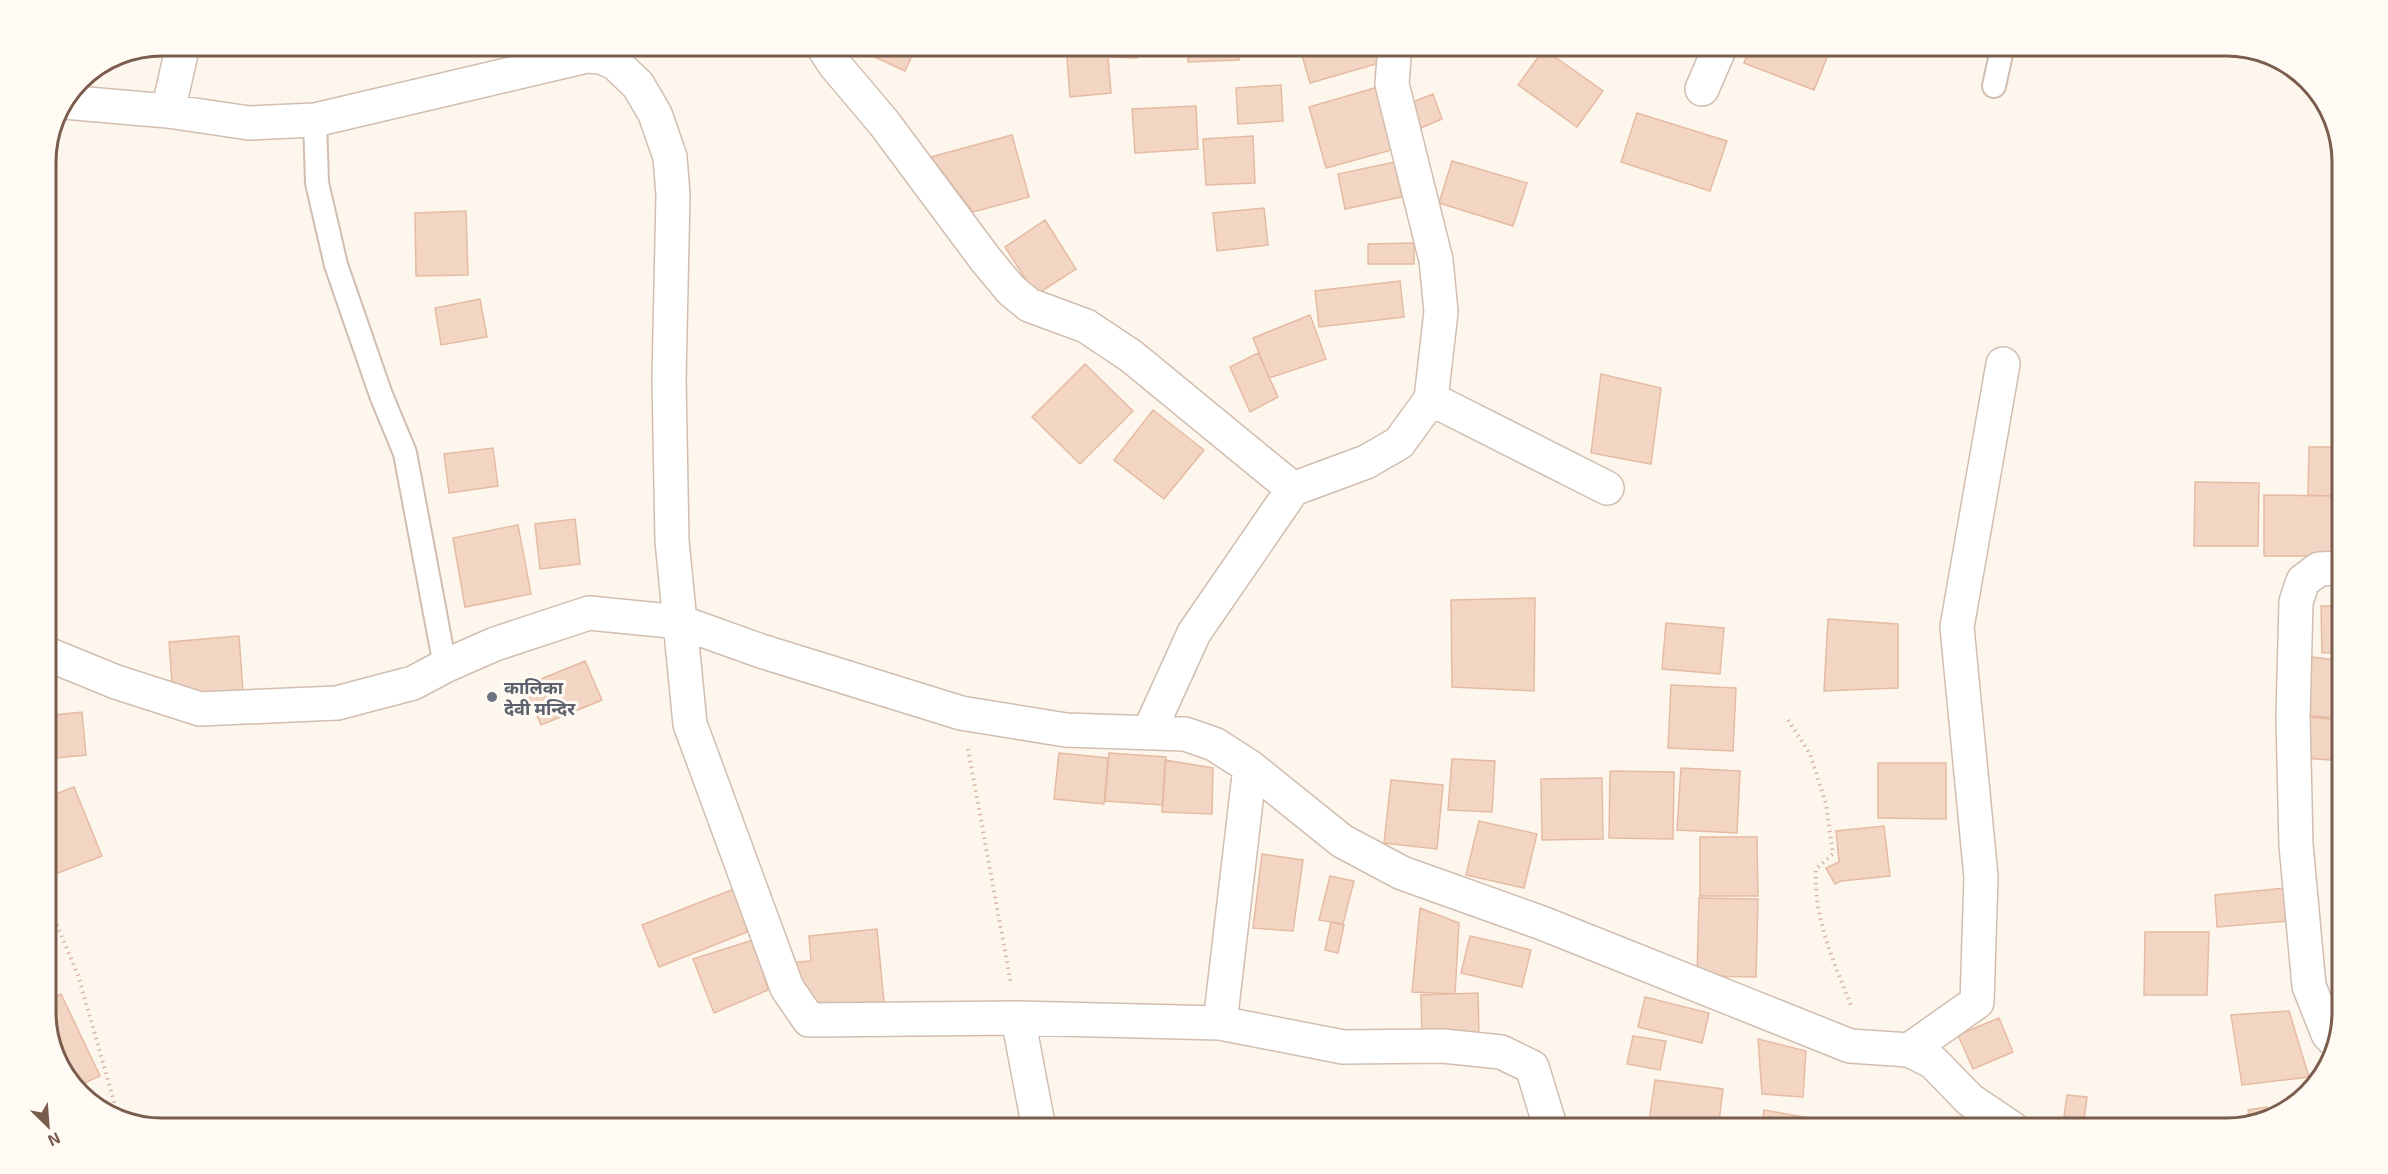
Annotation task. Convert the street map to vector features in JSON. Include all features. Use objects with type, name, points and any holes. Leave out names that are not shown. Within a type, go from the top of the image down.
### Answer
[{"type":"street","points":[[168,111],[180,56]]},
{"type":"street","points":[[73,103],[168,111],[249,123],[315,120],[587,56],[602,57],[615,63],[638,86],[655,114],[670,157],[673,195],[669,391],[672,541],[690,724],[787,988],[809,1020],[1017,1018],[1220,1023],[1343,1047],[1443,1046],[1501,1052],[1533,1067],[1548,1118]]},
{"type":"street","points":[[829,56],[884,123],[1011,290],[1029,305],[1086,326],[1131,356],[1293,489]]},
{"type":"street","points":[[1149,732],[1194,633],[1293,489],[1366,462],[1399,442],[1431,399],[1441,312],[1436,260],[1392,84],[1394,56]]},
{"type":"street","points":[[1702,89],[1716,56]]},
{"type":"street","points":[[1909,1050],[1977,1002],[1981,877],[1957,627],[2003,364]]},
{"type":"street","points":[[1431,399],[1607,488]]},
{"type":"street","points":[[2330,1036],[2309,986],[2296,845],[2294,706],[2296,602],[2303,581],[2319,569],[2332,568]]},
{"type":"street","points":[[56,657],[116,682],[200,709],[337,703],[413,682],[495,644],[589,613],[680,622],[761,651],[961,713],[1066,730],[1185,734],[1214,744],[1250,767],[1341,841],[1402,873],[1542,923],[1850,1046],[1909,1050],[1933,1062],[1970,1100],[1997,1118]]},
{"type":"street","points":[[1220,1023],[1250,767]]},
{"type":"street","points":[[1017,1018],[1037,1118]]},
{"type":"lane","points":[[1994,86],[2001,56]]},
{"type":"lane","points":[[315,120],[317,183],[336,265],[381,395],[405,453],[445,666]]},
{"type":"path","points":[[961,713],[1017,1018]]},
{"type":"path","points":[[1788,720],[1810,754],[1826,804],[1833,855],[1816,869],[1815,892],[1824,938],[1856,1016]]},
{"type":"path","points":[[56,923],[78,975],[116,1108]]},
{"type":"building","points":[[872,56],[912,56],[905,71]]},
{"type":"building","points":[[1067,56],[1108,56],[1111,93],[1070,97]]},
{"type":"building","points":[[1137,56],[1137,58],[1108,57]]},
{"type":"building","points":[[1188,56],[1239,56],[1239,60],[1188,62]]},
{"type":"building","points":[[1302,56],[1381,56],[1383,62],[1310,83]]},
{"type":"building","points":[[1539,56],[1554,56],[1603,91],[1577,127],[1518,85]]},
{"type":"building","points":[[1747,56],[1828,56],[1814,90],[1744,63]]},
{"type":"building","points":[[1281,85],[1283,121],[1238,124],[1236,88]]},
{"type":"building","points":[[1378,87],[1395,149],[1326,168],[1309,107]]},
{"type":"building","points":[[1433,94],[1442,119],[1421,128],[1413,102]]},
{"type":"building","points":[[1196,106],[1198,149],[1135,153],[1132,109]]},
{"type":"building","points":[[1637,113],[1727,141],[1710,191],[1621,162]]},
{"type":"building","points":[[1012,135],[1029,197],[973,212],[931,157]]},
{"type":"building","points":[[1253,136],[1255,183],[1206,185],[1203,139]]},
{"type":"building","points":[[1452,161],[1527,183],[1513,226],[1439,203]]},
{"type":"building","points":[[1395,162],[1402,197],[1345,209],[1338,174]]},
{"type":"building","points":[[1264,208],[1268,245],[1217,251],[1213,213]]},
{"type":"building","points":[[466,211],[468,275],[416,276],[415,213]]},
{"type":"building","points":[[1045,220],[1076,269],[1036,295],[1005,247]]},
{"type":"building","points":[[1414,243],[1414,264],[1368,264],[1368,244]]},
{"type":"building","points":[[1400,281],[1404,317],[1319,327],[1315,291]]},
{"type":"building","points":[[480,299],[487,337],[441,345],[435,308]]},
{"type":"building","points":[[1310,315],[1326,359],[1269,378],[1253,338]]},
{"type":"building","points":[[1258,353],[1278,397],[1250,412],[1230,367]]},
{"type":"building","points":[[1085,364],[1133,411],[1080,464],[1032,417]]},
{"type":"building","points":[[1601,374],[1661,388],[1651,464],[1591,453]]},
{"type":"building","points":[[1153,410],[1204,450],[1164,499],[1114,460]]},
{"type":"building","points":[[2309,447],[2332,447],[2332,496],[2308,495]]},
{"type":"building","points":[[493,448],[498,486],[449,493],[444,454]]},
{"type":"building","points":[[2195,482],[2259,483],[2258,546],[2194,546]]},
{"type":"building","points":[[2264,495],[2332,496],[2332,556],[2264,556]]},
{"type":"building","points":[[575,519],[580,564],[540,569],[535,524]]},
{"type":"building","points":[[518,525],[531,594],[465,607],[453,538]]},
{"type":"building","points":[[1535,598],[1534,691],[1452,687],[1451,600]]},
{"type":"building","points":[[2321,606],[2332,606],[2332,653],[2322,653]]},
{"type":"building","points":[[1828,619],[1898,624],[1898,688],[1824,691]]},
{"type":"building","points":[[1666,623],[1724,628],[1720,674],[1662,669]]},
{"type":"building","points":[[239,636],[243,691],[173,696],[169,642]]},
{"type":"building","points":[[2312,657],[2332,660],[2332,718],[2305,715]]},
{"type":"building","points":[[585,661],[602,700],[541,725],[524,686]]},
{"type":"building","points":[[1671,685],[1736,688],[1733,751],[1668,748]]},
{"type":"building","points":[[82,712],[86,755],[56,758],[56,715]]},
{"type":"building","points":[[2307,717],[2332,719],[2332,760],[2303,758]]},
{"type":"building","points":[[1059,753],[1108,758],[1104,804],[1054,799]]},
{"type":"building","points":[[1109,753],[1166,757],[1163,805],[1105,801]]},
{"type":"building","points":[[1452,759],[1495,761],[1492,812],[1448,810]]},
{"type":"building","points":[[1165,760],[1213,768],[1212,814],[1162,812]]},
{"type":"building","points":[[1878,763],[1946,763],[1946,819],[1878,818]]},
{"type":"building","points":[[1681,768],[1740,771],[1737,833],[1677,830]]},
{"type":"building","points":[[1610,771],[1674,772],[1673,839],[1609,838]]},
{"type":"building","points":[[1602,778],[1603,839],[1542,840],[1541,779]]},
{"type":"building","points":[[1391,780],[1443,785],[1437,849],[1384,843]]},
{"type":"building","points":[[74,787],[102,856],[56,874],[56,794]]},
{"type":"building","points":[[1479,821],[1537,834],[1524,888],[1466,875]]},
{"type":"building","points":[[1884,826],[1890,876],[1841,881],[1835,884],[1826,868],[1839,862],[1836,831]]},
{"type":"building","points":[[1700,837],[1757,837],[1758,896],[1700,896]]},
{"type":"building","points":[[1262,854],[1303,860],[1293,931],[1253,928]]},
{"type":"building","points":[[1330,876],[1354,881],[1343,924],[1319,920]]},
{"type":"building","points":[[739,887],[747,932],[659,967],[642,925]]},
{"type":"building","points":[[2285,888],[2288,921],[2217,927],[2215,895]]},
{"type":"building","points":[[1699,898],[1758,899],[1756,977],[1697,976]]},
{"type":"building","points":[[1420,908],[1459,923],[1455,994],[1412,992]]},
{"type":"building","points":[[1331,922],[1344,925],[1338,953],[1325,950]]},
{"type":"building","points":[[877,929],[884,1002],[816,1008],[785,963],[811,961],[809,936]]},
{"type":"building","points":[[2145,932],[2209,932],[2207,995],[2144,995]]},
{"type":"building","points":[[1470,936],[1531,950],[1522,987],[1461,973]]},
{"type":"building","points":[[753,940],[768,990],[714,1013],[693,959]]},
{"type":"building","points":[[1478,993],[1479,1036],[1422,1037],[1421,995]]},
{"type":"building","points":[[61,994],[100,1076],[84,1084],[73,1071],[61,1046],[56,1019],[56,996]]},
{"type":"building","points":[[1645,997],[1709,1013],[1702,1043],[1638,1027]]},
{"type":"building","points":[[2289,1011],[2309,1077],[2242,1085],[2231,1015]]},
{"type":"building","points":[[1999,1018],[2013,1052],[1973,1069],[1958,1035]]},
{"type":"building","points":[[1633,1036],[1666,1041],[1660,1070],[1627,1064]]},
{"type":"building","points":[[1758,1039],[1806,1051],[1803,1097],[1762,1094]]},
{"type":"building","points":[[1655,1080],[1723,1089],[1719,1118],[1650,1118]]},
{"type":"building","points":[[2067,1095],[2087,1097],[2084,1118],[2064,1116]]},
{"type":"building","points":[[2267,1107],[2268,1110],[2249,1116],[2248,1110]]},
{"type":"building","points":[[1764,1110],[1810,1118],[1763,1118]]},
{"type":"place","name":"कालिका देवी मन्दिर","points":[[492,697]]}]
